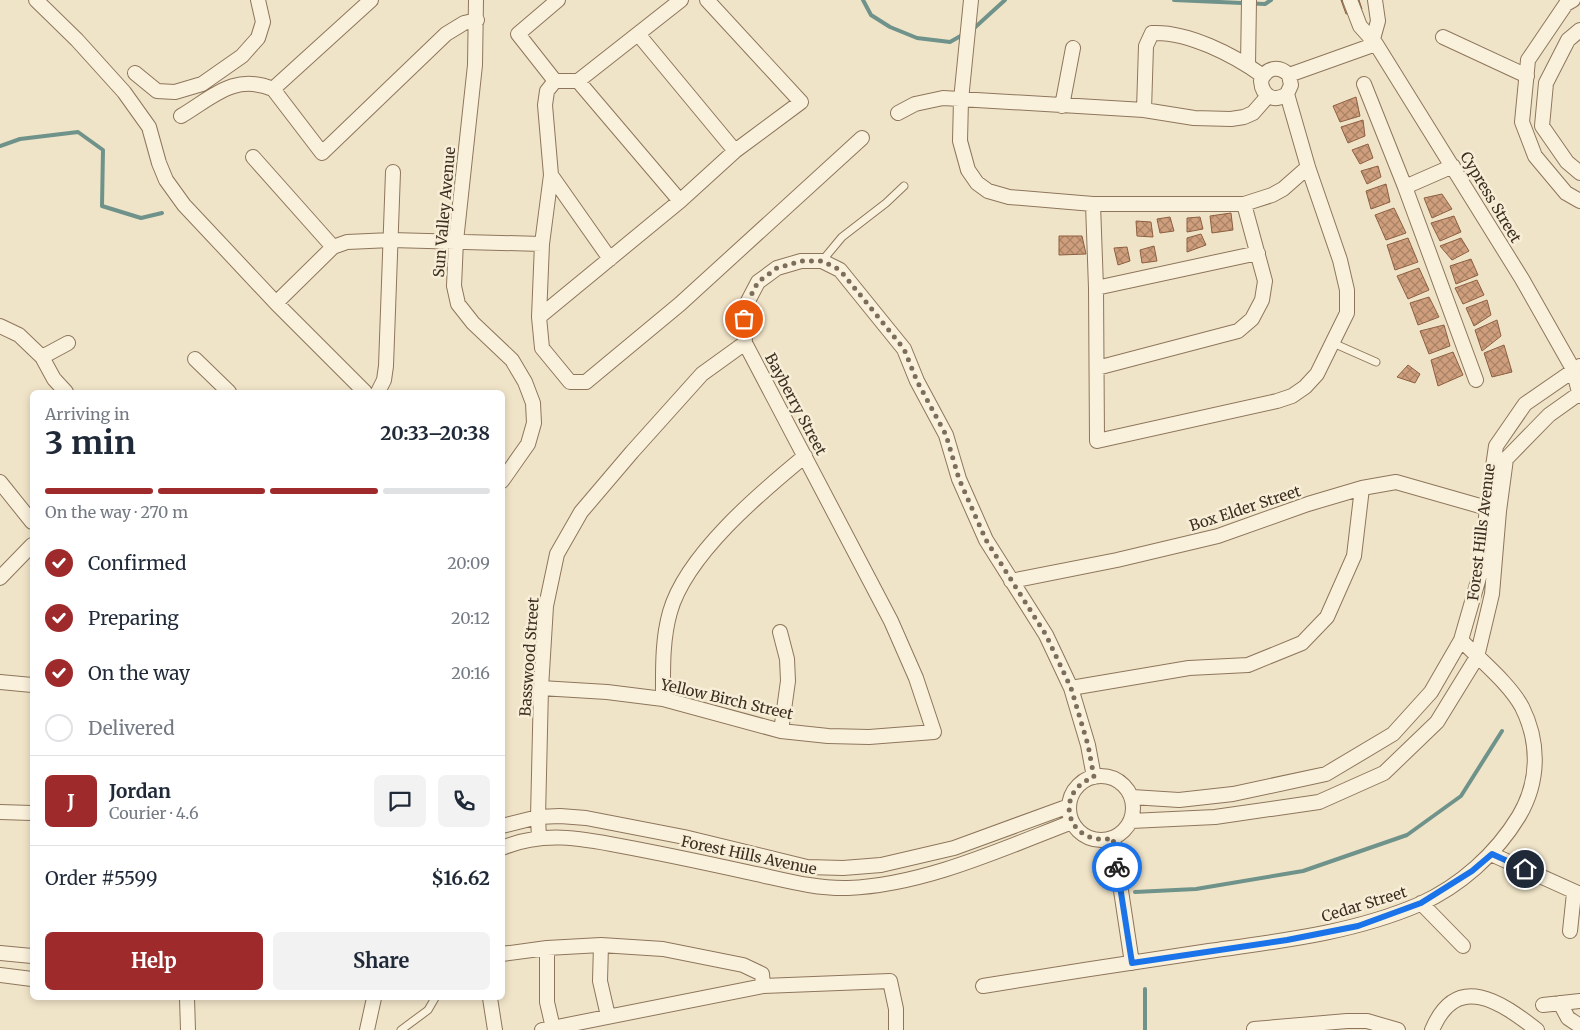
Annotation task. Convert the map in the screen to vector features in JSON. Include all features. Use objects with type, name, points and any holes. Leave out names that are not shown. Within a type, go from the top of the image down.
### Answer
[{"type":"street","points":[[36,0],[78,40],[124,92],[149,127],[158,163],[184,205],[363,390]]},
{"type":"street","points":[[135,73],[157,91],[175,92],[202,84],[242,56],[258,38],[263,22],[258,0]]},
{"type":"street","points":[[274,89],[371,0]]},
{"type":"street","name":"Sun Valley Avenue","points":[[476,0],[474,74],[456,241],[454,286],[458,304],[473,323],[512,360],[525,382],[532,402],[534,423],[528,444],[505,477]]},
{"type":"street","points":[[555,81],[518,34],[558,0]]},
{"type":"street","points":[[681,0],[578,81],[555,81],[546,91],[545,105],[550,175],[542,244],[539,317],[542,348],[570,382],[586,382],[680,304],[862,138]]},
{"type":"street","points":[[539,317],[680,201],[735,151],[801,102],[707,0]]},
{"type":"street","points":[[1248,65],[1249,0]]},
{"type":"street","points":[[1350,0],[1360,26],[1374,42]]},
{"type":"street","points":[[1374,0],[1378,20],[1374,42]]},
{"type":"street","points":[[1573,0],[1566,4],[1528,60],[1522,122],[1535,156],[1566,193],[1580,200]]},
{"type":"street","points":[[971,4],[961,100],[960,141],[968,170],[977,183],[988,190],[1009,197],[1092,204],[1244,204],[1272,195],[1283,189],[1308,167]]},
{"type":"street","points":[[181,116],[228,87],[251,82],[262,84],[274,89],[322,153],[446,34],[464,23],[476,20]]},
{"type":"street","points":[[1580,30],[1568,40],[1546,83],[1542,126],[1567,162],[1580,172]]},
{"type":"street","points":[[1144,110],[1146,46],[1152,33],[1165,32],[1216,48],[1248,65],[1263,76]]},
{"type":"street","points":[[638,34],[735,151]]},
{"type":"street","points":[[1443,37],[1527,76]]},
{"type":"street","points":[[1289,76],[1374,42]]},
{"type":"street","name":"Cypress Street","points":[[1374,42],[1453,166],[1576,367],[1580,394]]},
{"type":"street","points":[[1062,106],[1073,48]]},
{"type":"street","points":[[1273,68],[1279,68],[1289,76],[1291,85],[1287,94],[1278,99],[1268,96],[1261,87],[1263,76],[1273,68]]},
{"type":"street","points":[[578,81],[680,201]]},
{"type":"street","points":[[1364,84],[1405,187],[1476,380]]},
{"type":"street","points":[[1092,204],[1096,288],[1097,440],[1277,401],[1292,396],[1305,387],[1317,374],[1347,313],[1348,290],[1340,260],[1308,167],[1287,94]]},
{"type":"street","points":[[898,113],[915,104],[943,98],[1144,110],[1194,118],[1231,119],[1253,113],[1268,96]]},
{"type":"street","points":[[252,157],[333,247]]},
{"type":"street","points":[[1405,187],[1453,166]]},
{"type":"street","points":[[379,390],[384,380],[386,366],[393,172]]},
{"type":"street","points":[[550,175],[610,259]]},
{"type":"street","points":[[1097,368],[1238,331],[1252,319],[1262,300],[1265,281],[1244,204]]},
{"type":"street","points":[[276,302],[333,247],[347,242],[391,240],[542,244]]},
{"type":"street","points":[[1096,288],[1258,253]]},
{"type":"street","name":"Bayberry Street","points":[[822,261],[802,261],[777,268],[758,282],[747,303],[744,319],[745,343],[891,621],[916,678],[934,732]]},
{"type":"street","points":[[822,261],[840,270],[904,349],[917,381],[946,435],[959,479],[986,540],[1046,635],[1071,688],[1088,745],[1094,777]]},
{"type":"street","points":[[0,326],[19,335],[42,358],[54,379],[64,390]]},
{"type":"street","points":[[42,358],[68,343]]},
{"type":"street","name":"Basswood Street","points":[[539,838],[541,688],[546,606],[557,554],[581,512],[702,374],[745,343]]},
{"type":"street","points":[[195,359],[227,390]]},
{"type":"street","name":"Forest Hills Avenue","points":[[1132,797],[1179,800],[1233,794],[1326,774],[1393,734],[1431,692],[1461,640],[1480,574],[1496,446],[1525,404],[1576,367]]},
{"type":"street","name":"Forest Hills Avenue","points":[[1131,821],[1215,817],[1319,802],[1384,773],[1437,722],[1477,657],[1492,594],[1499,511],[1506,458],[1549,415],[1580,394]]},
{"type":"street","points":[[662,699],[664,646],[670,612],[680,587],[704,551],[754,499],[806,456]]},
{"type":"street","points":[[0,482],[30,520]]},
{"type":"street","name":"Box Elder Street","points":[[1011,581],[1117,560],[1218,536],[1308,504],[1362,488],[1396,482],[1487,508]]},
{"type":"street","points":[[1071,688],[1189,668],[1248,665],[1302,643],[1327,617],[1354,556],[1362,488]]},
{"type":"street","points":[[0,578],[30,547]]},
{"type":"street","points":[[780,632],[787,659],[788,681],[781,731]]},
{"type":"street","name":"Cedar Street","points":[[983,986],[1327,933],[1358,926],[1421,903],[1472,871],[1492,854],[1526,804],[1534,780],[1535,757],[1531,730],[1521,706],[1506,687],[1461,640]]},
{"type":"street","points":[[0,682],[30,685]]},
{"type":"street","name":"Yellow Birch Street","points":[[541,688],[606,692],[662,699],[781,731],[828,736],[868,737],[934,732]]},
{"type":"street","points":[[1103,776],[1112,778],[1127,789],[1132,797],[1134,805],[1131,821],[1124,831],[1113,838],[1103,840],[1085,836],[1072,822],[1069,806],[1072,796],[1077,787],[1085,780],[1103,776]]},
{"type":"street","name":"Forest Hills Avenue","points":[[505,825],[538,816],[593,819],[684,837],[807,867],[844,868],[881,866],[954,848],[1069,806]]},
{"type":"street","points":[[0,812],[30,814]]},
{"type":"street","name":"Forest Hills Avenue","points":[[505,847],[525,840],[539,838],[562,837],[583,839],[679,857],[810,886],[848,888],[891,883],[963,864],[1072,822]]},
{"type":"street","points":[[1113,838],[1132,963]]},
{"type":"street","points":[[1492,854],[1577,894],[1570,931]]},
{"type":"street","points":[[1421,903],[1463,946]]},
{"type":"street","points":[[601,945],[600,981],[608,1016]]},
{"type":"street","points":[[505,954],[547,948],[601,945],[662,949],[743,965],[762,974],[763,986]]},
{"type":"street","points":[[547,948],[547,1029],[763,986],[890,981],[896,1009],[896,1030]]},
{"type":"street","points":[[0,954],[30,956]]},
{"type":"street","points":[[0,975],[30,979]]},
{"type":"street","points":[[1432,1030],[1437,1018],[1447,1006],[1458,998],[1470,996],[1487,999],[1507,1009],[1537,1030]]},
{"type":"street","points":[[187,1000],[188,1030]]},
{"type":"street","points":[[367,1030],[374,1000]]},
{"type":"street","points":[[490,1000],[495,1030]]},
{"type":"street","points":[[1543,1004],[1580,1001]]},
{"type":"street","points":[[1560,1003],[1568,1018],[1580,1026]]},
{"type":"street","points":[[1254,1029],[1367,1021],[1398,1030]]},
{"type":"lane","points":[[822,261],[842,237],[886,203],[904,186]]},
{"type":"lane","points":[[1333,343],[1376,362]]},
{"type":"lane","points":[[401,1030],[428,1010],[434,1000]]},
{"type":"building","points":[[1341,0],[1359,0],[1362,9],[1346,14]]},
{"type":"building","points":[[1356,97],[1360,116],[1340,122],[1333,106]]},
{"type":"building","points":[[1363,120],[1365,136],[1348,143],[1341,127]]},
{"type":"building","points":[[1368,144],[1373,158],[1360,164],[1352,150]]},
{"type":"building","points":[[1378,166],[1381,177],[1367,184],[1361,171]]},
{"type":"building","points":[[1386,184],[1390,202],[1371,209],[1366,191]]},
{"type":"building","points":[[1442,194],[1452,209],[1432,218],[1424,198]]},
{"type":"building","points":[[1394,208],[1406,233],[1386,240],[1375,215]]},
{"type":"building","points":[[1231,213],[1233,230],[1212,233],[1210,216]]},
{"type":"building","points":[[1454,216],[1461,232],[1440,241],[1431,223]]},
{"type":"building","points":[[1170,217],[1174,231],[1160,233],[1157,219]]},
{"type":"building","points":[[1200,217],[1203,229],[1187,232],[1187,218]]},
{"type":"building","points":[[1136,221],[1151,222],[1153,237],[1137,236]]},
{"type":"building","points":[[1201,234],[1206,245],[1187,252],[1187,238]]},
{"type":"building","points":[[1059,236],[1082,236],[1086,254],[1059,255]]},
{"type":"building","points":[[1408,238],[1418,262],[1395,270],[1387,245]]},
{"type":"building","points":[[1461,238],[1469,251],[1452,260],[1440,246]]},
{"type":"building","points":[[1154,246],[1157,261],[1142,263],[1140,250]]},
{"type":"building","points":[[1127,247],[1130,261],[1118,265],[1114,248]]},
{"type":"building","points":[[1471,259],[1478,275],[1456,284],[1450,266]]},
{"type":"building","points":[[1419,268],[1429,290],[1408,299],[1397,276]]},
{"type":"building","points":[[1477,280],[1484,295],[1463,304],[1455,288]]},
{"type":"building","points":[[1429,297],[1439,317],[1418,325],[1410,303]]},
{"type":"building","points":[[1487,300],[1491,315],[1474,326],[1466,308]]},
{"type":"building","points":[[1497,320],[1501,336],[1482,351],[1475,330]]},
{"type":"building","points":[[1444,325],[1450,346],[1429,354],[1420,331]]},
{"type":"building","points":[[1504,345],[1512,372],[1492,377],[1484,353]]},
{"type":"building","points":[[1453,352],[1463,375],[1438,386],[1431,360]]},
{"type":"building","points":[[1408,365],[1420,374],[1415,383],[1397,377]]},
{"type":"waterway","points":[[863,0],[871,15],[890,27],[917,38],[950,42],[964,34]]},
{"type":"waterway","points":[[971,31],[1005,0]]},
{"type":"waterway","points":[[1174,0],[1265,4],[1271,0]]},
{"type":"waterway","points":[[0,146],[20,139],[78,132],[103,150],[102,206],[141,218],[162,213]]},
{"type":"waterway","points":[[1135,892],[1196,889],[1303,871],[1407,835],[1461,796],[1502,731]]},
{"type":"waterway","points":[[1145,989],[1145,1030]]},
{"type":"way so far","points":[[744,319],[747,303],[758,282],[777,268],[802,261],[822,261],[840,270],[904,349],[917,381],[946,435],[959,479],[986,540],[1046,635],[1071,688],[1088,745],[1094,777],[1085,780],[1077,787],[1072,796],[1069,806],[1072,822],[1085,836],[1103,840],[1113,838],[1117,867]]},
{"type":"route","points":[[1117,867],[1132,963],[1287,940],[1358,926],[1421,903],[1472,871],[1492,854],[1525,869]]}]
